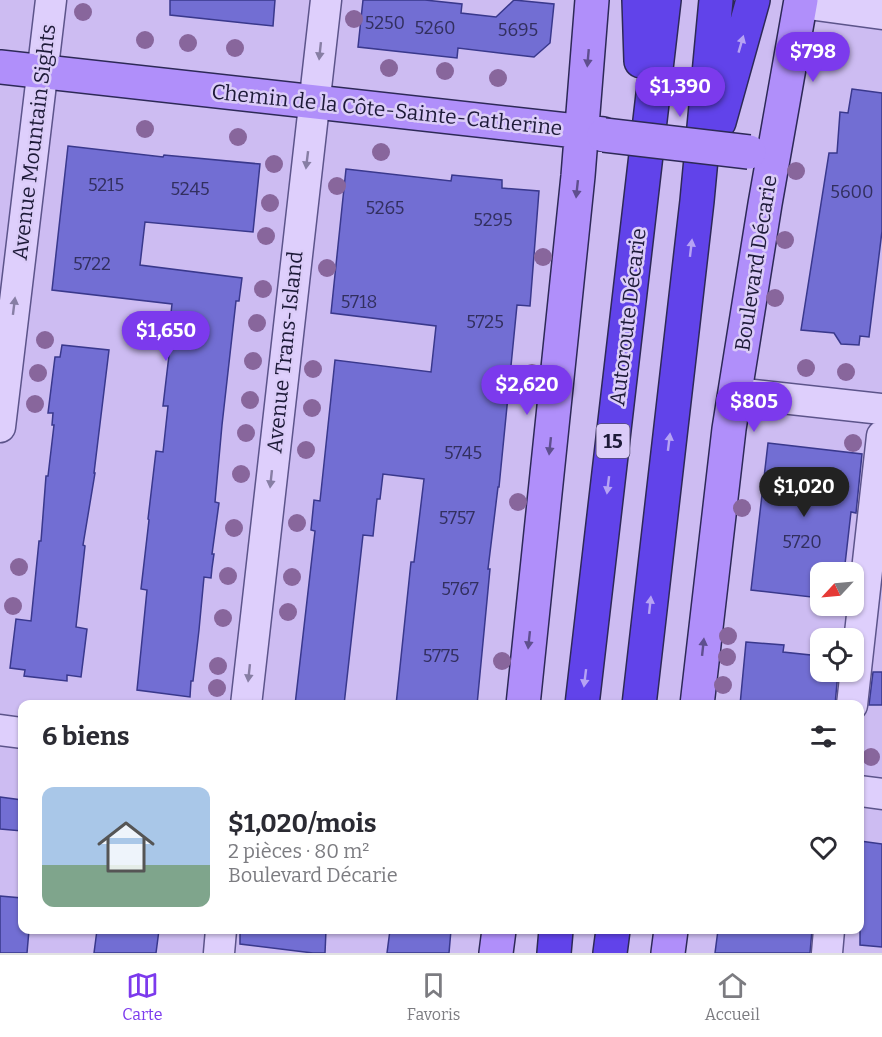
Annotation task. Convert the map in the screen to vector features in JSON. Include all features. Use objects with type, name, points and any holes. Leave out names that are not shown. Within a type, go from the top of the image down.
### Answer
[{"type":"highway","points":[[639,0],[644,176]]},
{"type":"highway","name":"Autoroute Décarie","points":[[583,700],[664,0]]},
{"type":"highway","points":[[640,700],[697,201],[716,0]]},
{"type":"highway","points":[[697,201],[753,0]]},
{"type":"highway","points":[[554,953],[556,934]]},
{"type":"highway","points":[[610,953],[612,934]]},
{"type":"main road","points":[[523,700],[593,133],[592,0]]},
{"type":"main road","name":"Boulevard Décarie","points":[[698,700],[761,154],[801,2]]},
{"type":"main road","name":"Chemin de la Côte-Sainte-Catherine","points":[[0,67],[761,154]]},
{"type":"main road","points":[[496,953],[498,934]]},
{"type":"main road","points":[[668,953],[670,934]]},
{"type":"street","name":"Avenue Mountain Sights","points":[[0,427],[51,0]]},
{"type":"street","name":"Avenue Trans-Island","points":[[247,700],[326,0]]},
{"type":"street","points":[[801,2],[882,14]]},
{"type":"street","points":[[735,393],[882,409]]},
{"type":"street","points":[[853,700],[882,436]]},
{"type":"street","points":[[0,730],[18,732]]},
{"type":"street","points":[[864,792],[882,794]]},
{"type":"street","points":[[219,953],[221,934]]},
{"type":"street","points":[[826,953],[828,934]]},
{"type":"building","points":[[170,0],[275,0],[273,26],[170,15]]},
{"type":"building","points":[[363,0],[425,0],[462,4],[461,13],[496,17],[514,0],[554,4],[550,43],[534,57],[458,48],[457,58],[358,47]]},
{"type":"building","points":[[852,89],[882,93],[882,231],[869,337],[860,336],[859,345],[841,344],[834,333],[801,330],[829,153],[837,153],[840,112],[848,113]]},
{"type":"building","points":[[68,146],[163,157],[164,155],[260,164],[253,232],[145,222],[140,265],[242,278],[239,301],[236,301],[222,425],[215,502],[219,503],[212,554],[214,554],[211,578],[204,577],[190,697],[137,690],[147,590],[141,589],[156,451],[163,452],[168,406],[163,406],[174,313],[171,313],[172,304],[52,290]]},
{"type":"building","points":[[346,169],[451,181],[452,175],[502,180],[502,188],[539,191],[530,306],[517,305],[499,487],[488,569],[490,569],[477,700],[397,700],[411,562],[414,562],[424,479],[383,474],[380,499],[377,499],[373,536],[363,535],[345,700],[296,700],[315,531],[311,530],[314,500],[320,501],[335,360],[431,372],[436,326],[331,313]]},
{"type":"building","points":[[62,345],[109,350],[95,473],[83,545],[85,546],[76,627],[87,629],[81,677],[67,675],[67,681],[24,676],[25,670],[10,668],[16,619],[31,621],[46,476],[48,476],[54,425],[52,425],[53,413],[48,413],[55,357],[60,357]]},
{"type":"building","points":[[768,443],[862,454],[856,513],[851,512],[845,562],[810,562],[810,597],[751,590]]},
{"type":"building","points":[[746,642],[784,645],[783,652],[810,655],[810,682],[837,682],[835,700],[740,700]]},
{"type":"building","points":[[873,672],[882,672],[882,705],[869,705]]},
{"type":"building","points":[[0,797],[18,799],[18,831],[0,829]]},
{"type":"building","points":[[864,842],[882,844],[882,947],[860,945],[860,934],[864,934]]},
{"type":"building","points":[[0,896],[18,898],[18,934],[29,934],[27,953],[0,953]]},
{"type":"building","points":[[96,934],[158,934],[156,953],[94,953]]},
{"type":"building","points":[[240,934],[326,934],[325,953],[240,944]]},
{"type":"building","points":[[389,934],[451,934],[449,953],[387,953]]},
{"type":"building","points":[[717,934],[812,934],[810,953],[715,953]]}]
